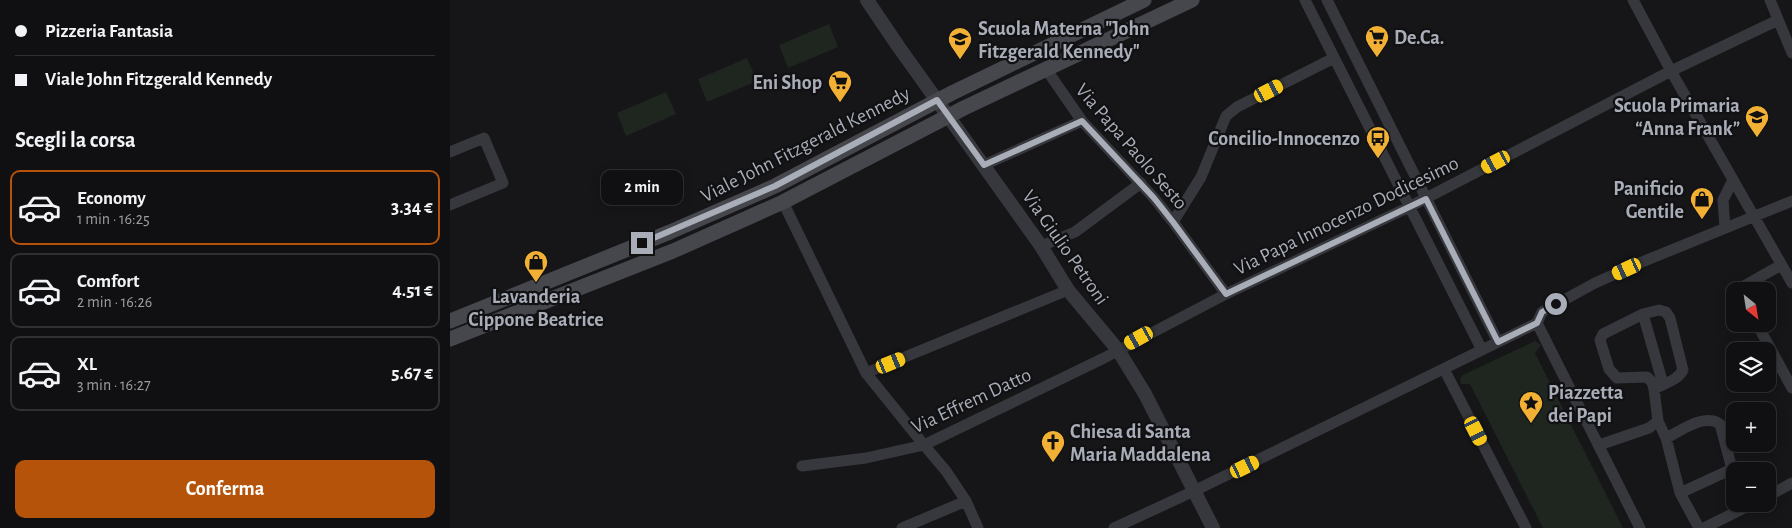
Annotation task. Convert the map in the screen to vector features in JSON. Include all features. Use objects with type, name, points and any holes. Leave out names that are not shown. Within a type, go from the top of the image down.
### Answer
[{"type":"main road","name":"Viale John Fitzgerald Kennedy","points":[[450,321],[670,232],[775,186],[937,100],[1144,0]]},
{"type":"main road","name":"Viale John Fitzgerald Kennedy","points":[[450,339],[673,250],[783,202],[948,116],[1192,0]]},
{"type":"street","name":"Via Giulio Petroni","points":[[867,0],[984,165],[1068,290],[1118,350],[1145,394],[1213,528]]},
{"type":"street","points":[[1305,0],[1482,350]]},
{"type":"street","points":[[1327,0],[1498,342]]},
{"type":"street","points":[[1633,0],[1671,71],[1792,283]]},
{"type":"street","points":[[1770,0],[1778,20],[1788,32],[1792,53]]},
{"type":"street","name":"Via Papa Innocenzo Dodicesimo","points":[[1118,350],[1226,294],[1426,199],[1671,71],[1778,20]]},
{"type":"street","points":[[1173,222],[1202,177],[1226,116],[1237,107],[1334,58]]},
{"type":"street","name":"Via Papa Paolo Sesto","points":[[1046,69],[1082,121],[1141,183],[1173,222],[1226,294]]},
{"type":"street","points":[[984,165],[1082,121]]},
{"type":"street","points":[[450,152],[484,138],[503,183],[450,205]]},
{"type":"street","points":[[1726,228],[1723,200],[1733,180]]},
{"type":"street","points":[[1040,246],[1075,232],[1141,183]]},
{"type":"street","points":[[1114,528],[1194,491],[1537,323],[1542,312],[1595,283],[1792,201]]},
{"type":"street","points":[[783,202],[866,373],[946,471],[966,501],[978,528]]},
{"type":"street","points":[[1751,282],[1782,265]]},
{"type":"street","points":[[866,373],[1068,290]]},
{"type":"street","points":[[1659,310],[1666,312],[1670,318],[1683,370],[1676,379],[1658,387],[1647,377],[1617,378],[1610,369],[1600,340],[1609,329],[1642,314],[1659,310]]},
{"type":"street","points":[[1642,314],[1658,387],[1658,421],[1666,438],[1680,493],[1699,528]]},
{"type":"street","points":[[1537,323],[1640,528]]},
{"type":"street","points":[[1761,332],[1792,388]]},
{"type":"street","name":"Via Effrem Datto","points":[[802,466],[866,458],[924,445],[1118,350]]},
{"type":"street","points":[[1444,369],[1526,528]]},
{"type":"street","points":[[1666,438],[1706,420],[1715,420],[1720,424],[1732,469],[1680,493]]},
{"type":"street","points":[[1599,445],[1649,428],[1658,421]]},
{"type":"street","points":[[1776,492],[1792,483]]},
{"type":"street","points":[[902,528],[966,501]]},
{"type":"street","points":[[1704,528],[1736,512]]},
{"type":"shaded area","points":[[829,24],[838,47],[788,68],[779,45]]},
{"type":"shaded area","points":[[747,58],[757,81],[707,102],[698,79]]},
{"type":"shaded area","points":[[666,92],[676,114],[626,136],[617,113]]},
{"type":"shaded area","name":"Piazzetta dei Papi","points":[[1535,341],[1541,345],[1535,353],[1623,528],[1543,528],[1470,384],[1461,384],[1460,379],[1463,375]]},
{"type":"place","name":"De.Ca.","points":[[1377,58]]},
{"type":"place","name":"Scuola Materna \"John Fitzgerald Kennedy\"","points":[[960,60]]},
{"type":"place","name":"Eni Shop","points":[[840,103]]},
{"type":"place","name":"Scuola Primaria “Anna Frank”","points":[[1757,138]]},
{"type":"place","name":"Concilio-Innocenzo","points":[[1378,159]]},
{"type":"place","name":"Panificio Gentile","points":[[1702,220]]},
{"type":"place","name":"Lavanderia Cippone Beatrice","points":[[536,283]]},
{"type":"place","name":"Piazzetta dei Papi","points":[[1531,424]]},
{"type":"place","name":"Chiesa di Santa Maria Maddalena","points":[[1053,463]]},
{"type":"route","points":[[642,243],[775,186],[937,100],[984,165],[1082,121],[1154,198],[1226,294],[1426,199],[1498,342],[1537,323],[1542,312],[1556,304]]}]
